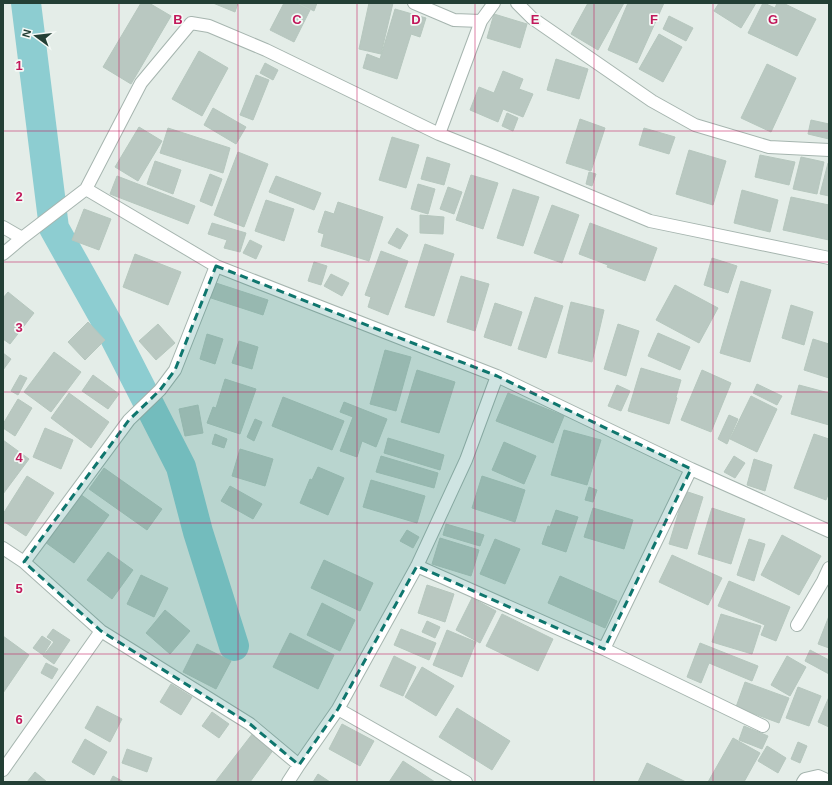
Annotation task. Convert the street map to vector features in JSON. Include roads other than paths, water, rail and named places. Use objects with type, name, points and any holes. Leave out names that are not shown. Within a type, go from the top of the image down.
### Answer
[{"type":"street","points":[[414,3],[454,20],[482,21]]},
{"type":"street","points":[[439,134],[482,21],[494,3]]},
{"type":"street","points":[[517,3],[532,18],[652,102],[695,124],[769,147],[829,150]]},
{"type":"street","points":[[3,254],[86,189],[141,83],[191,23],[209,26],[266,50],[439,134],[650,221],[829,258]]},
{"type":"street","points":[[86,189],[216,266],[497,376],[691,469],[829,531]]},
{"type":"street","points":[[3,227],[22,238]]},
{"type":"street","points":[[24,562],[129,420],[160,390],[175,370],[216,266]]},
{"type":"street","points":[[288,782],[298,765],[338,709],[417,566],[466,460],[497,376]]},
{"type":"street","points":[[604,649],[691,469]]},
{"type":"street","points":[[3,548],[24,562],[101,631],[250,724],[298,765]]},
{"type":"street","points":[[417,566],[604,649],[764,726]]},
{"type":"street","points":[[797,625],[826,582],[829,568]]},
{"type":"street","points":[[3,770],[101,631]]},
{"type":"street","points":[[338,709],[466,782]]},
{"type":"street","points":[[803,782],[805,779],[818,776],[829,781]]},
{"type":"waterway","points":[[26,3],[54,228],[109,326],[181,467],[198,532],[234,646]]}]
